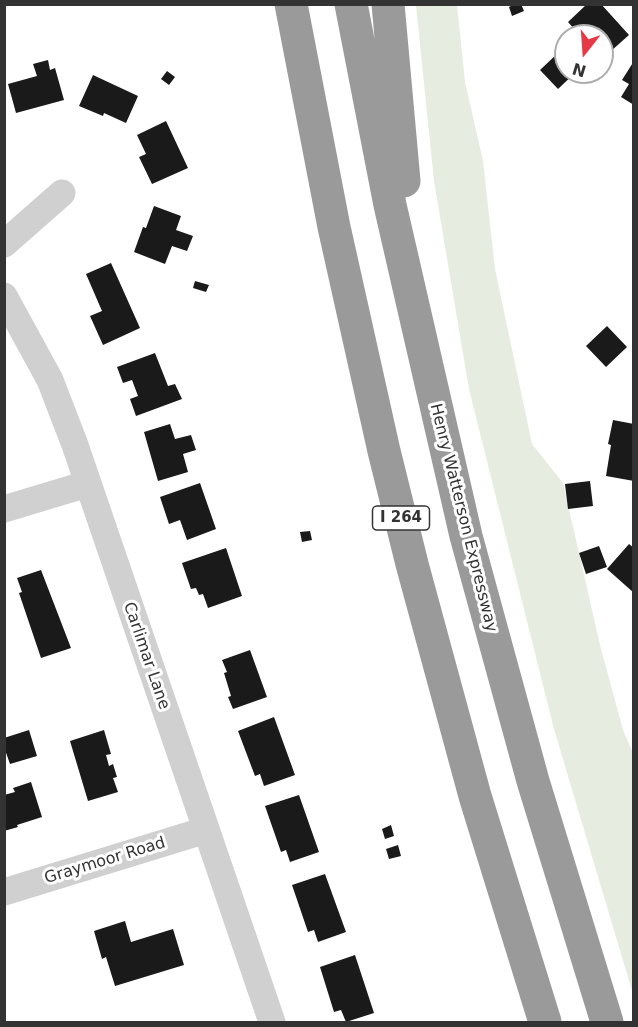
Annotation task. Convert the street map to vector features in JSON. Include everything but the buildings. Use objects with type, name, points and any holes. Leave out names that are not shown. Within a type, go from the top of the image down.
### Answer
[{"type":"highway","points":[[270,4],[334,227]]},
{"type":"highway","name":"I 264","points":[[291,4],[334,227],[412,564],[478,808],[545,1023]]},
{"type":"highway","name":"Henry Watterson Expressway","points":[[351,4],[417,330],[466,536],[533,781],[607,1023]]},
{"type":"highway","points":[[388,4],[417,330]]},
{"type":"street","points":[[4,244],[62,193]]},
{"type":"street","name":"Carlimar Lane","points":[[4,296],[50,380],[272,1023]]},
{"type":"street","points":[[4,509],[87,484]]},
{"type":"street","name":"Graymoor Road","points":[[4,892],[206,830]]},
{"type":"shaded area","points":[[416,5],[457,5],[465,82],[483,161],[495,269],[532,444],[563,483],[600,645],[623,730],[633,753],[633,994],[554,729],[469,389],[434,181]]}]
